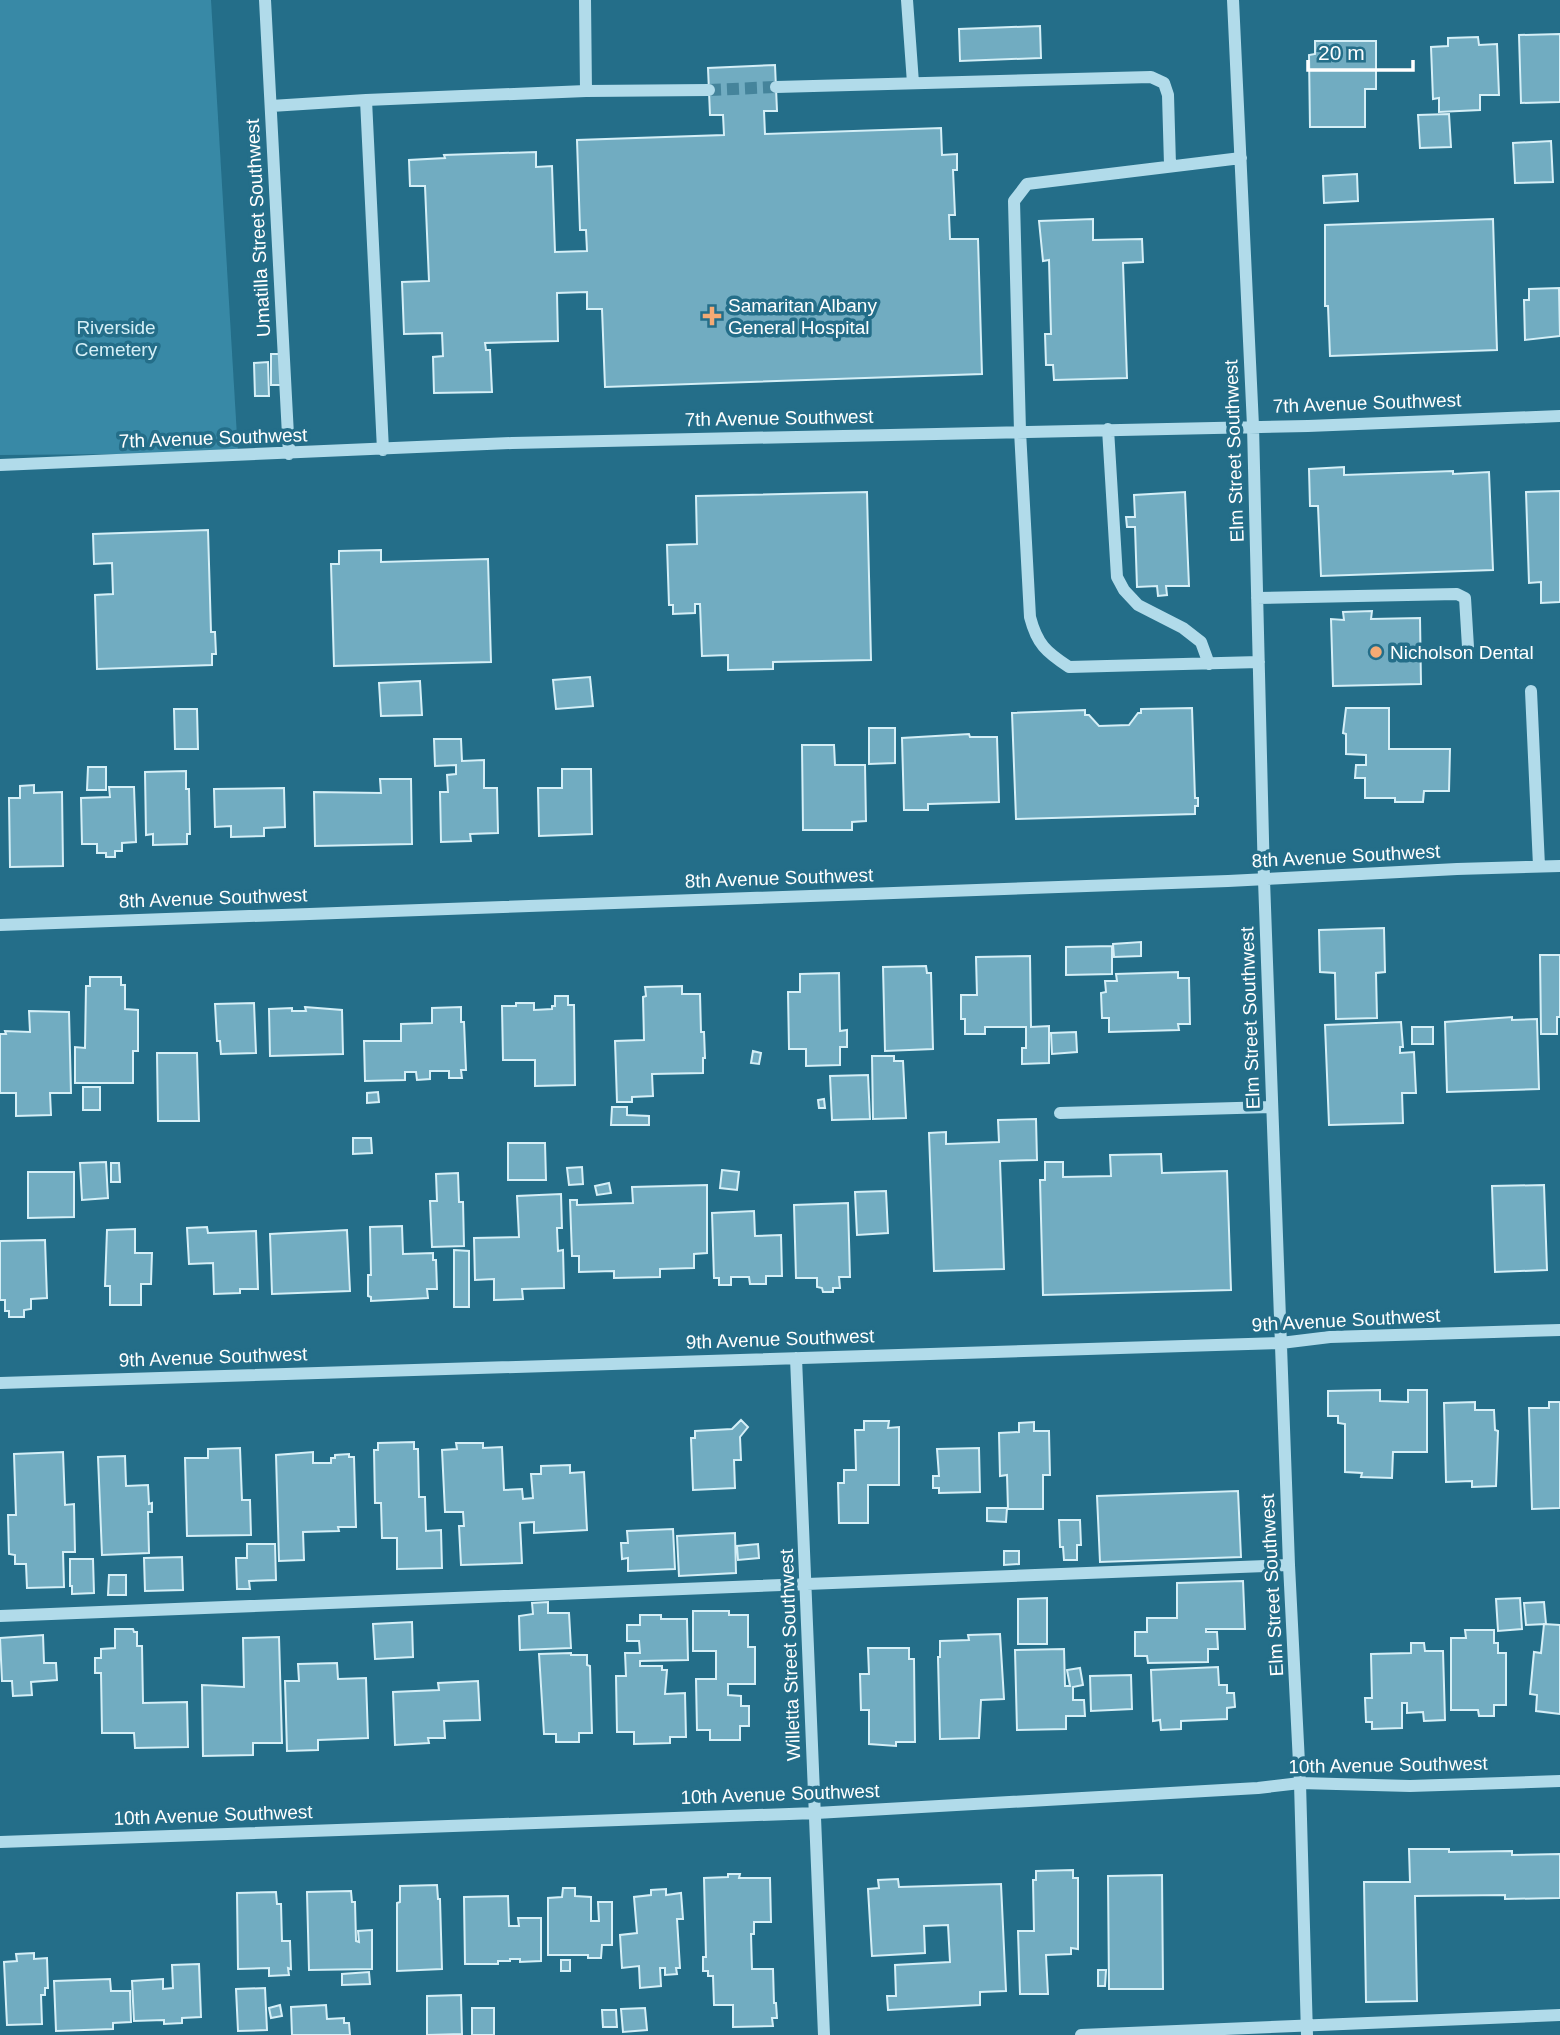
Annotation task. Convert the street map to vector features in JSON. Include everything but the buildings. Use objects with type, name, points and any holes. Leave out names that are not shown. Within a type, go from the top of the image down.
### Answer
[{"type":"street","name":"Umatilla Street Southwest","points":[[265,0],[289,454]]},
{"type":"street","points":[[585,0],[586,91]]},
{"type":"street","points":[[907,0],[914,83]]},
{"type":"street","name":"Elm Street Southwest","points":[[1233,0],[1253,426],[1264,880],[1289,1564],[1300,1783],[1307,2031]]},
{"type":"street","points":[[776,87],[1151,77],[1164,83],[1168,95],[1170,165]]},
{"type":"street","points":[[271,106],[586,91],[709,90]]},
{"type":"street","points":[[366,100],[383,450]]},
{"type":"street","points":[[1241,158],[1027,184],[1014,201],[1020,431],[1030,617],[1035,638],[1051,655],[1069,667],[1259,662]]},
{"type":"street","name":"7th Avenue Southwest","points":[[0,465],[512,443],[1308,426],[1560,416]]},
{"type":"street","points":[[1108,429],[1117,577],[1124,590],[1138,605],[1183,628],[1201,642],[1209,664]]},
{"type":"street","points":[[1257,598],[1457,594],[1465,598],[1468,647]]},
{"type":"street","points":[[1531,691],[1539,866]]},
{"type":"street","name":"8th Avenue Southwest","points":[[0,925],[1264,880],[1320,875],[1560,866]]},
{"type":"street","points":[[1060,1113],[1272,1107]]},
{"type":"street","name":"9th Avenue Southwest","points":[[0,1383],[1281,1343],[1330,1337],[1560,1330]]},
{"type":"street","name":"Willetta Street Southwest","points":[[796,1358],[824,2035]]},
{"type":"street","points":[[0,1616],[1289,1564]]},
{"type":"street","name":"10th Avenue Southwest","points":[[0,1842],[816,1813],[1245,1789],[1300,1783],[1410,1786],[1560,1781]]},
{"type":"street","points":[[1081,2035],[1307,2031],[1560,2015]]},
{"type":"green space","name":"Riverside Cemetery","points":[[0,0],[211,0],[238,453],[0,455]]},
{"type":"tunnel","points":[[709,90],[776,87]]},
{"type":"place","name":"Samaritan Albany General Hospital","points":[[712,316]]},
{"type":"place","name":"Nicholson Dental","points":[[1376,652]]}]
